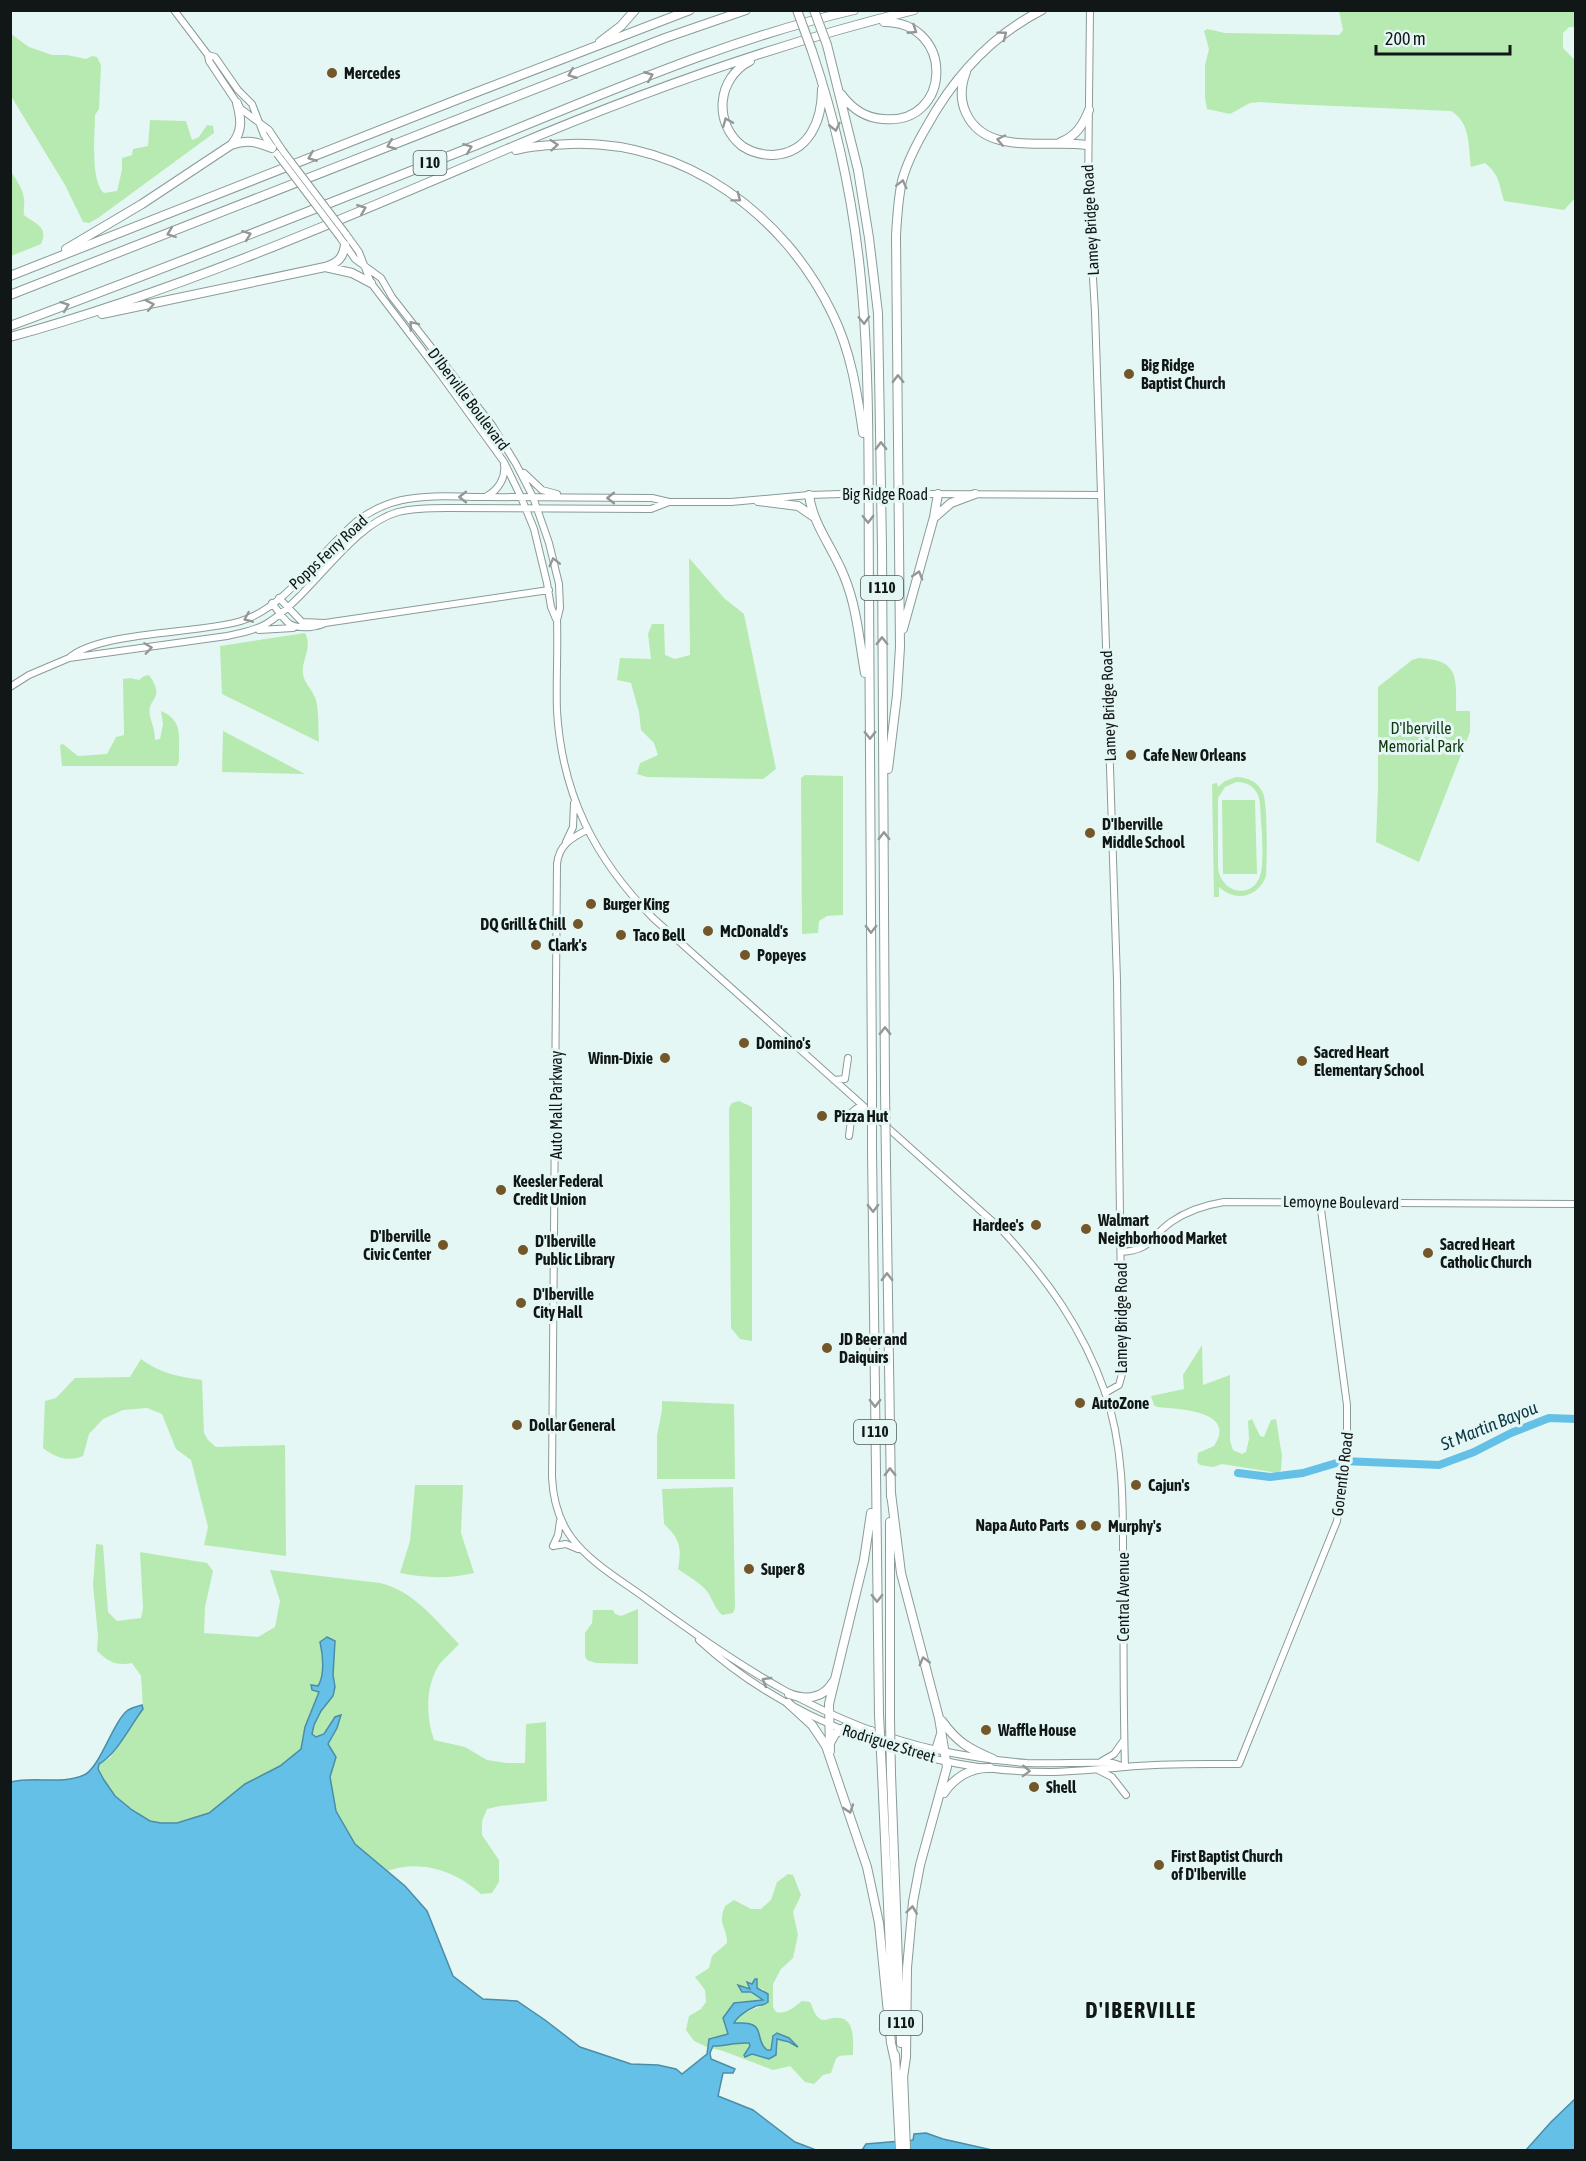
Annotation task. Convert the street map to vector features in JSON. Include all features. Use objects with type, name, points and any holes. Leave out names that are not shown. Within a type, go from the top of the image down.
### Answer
[{"type":"highway","points":[[583,53],[611,34],[635,10]]},
{"type":"highway","points":[[10,276],[690,10]]},
{"type":"highway","name":"I 10","points":[[10,295],[655,42],[746,10]]},
{"type":"highway","name":"I 110","points":[[797,10],[822,79],[842,157],[860,267],[865,354],[868,460],[872,1149],[879,1715],[887,1773],[895,1969],[895,2061],[900,2151]]},
{"type":"highway","points":[[814,10],[827,45],[839,91],[846,100],[859,113],[877,119],[894,120],[911,116],[929,98],[936,81],[936,64],[930,46],[913,28],[898,22],[858,26]]},
{"type":"highway","name":"I 10","points":[[10,326],[683,62],[764,34],[854,10]]},
{"type":"highway","points":[[72,320],[249,255],[713,69],[914,10]]},
{"type":"highway","points":[[884,799],[897,695],[900,647],[896,248],[899,195],[920,138],[942,101],[969,66],[999,38],[1042,10]]},
{"type":"highway","points":[[778,49],[746,63],[735,72],[724,90],[722,112],[725,123],[742,146],[755,152],[774,155],[790,151],[804,143],[815,129],[819,119],[822,79]]},
{"type":"highway","points":[[969,66],[963,83],[962,100],[968,116],[981,132],[995,140],[1008,143],[1087,145]]},
{"type":"highway","name":"I 110","points":[[839,91],[858,170],[878,312],[891,1492],[890,1719],[887,1773]]},
{"type":"highway","points":[[231,145],[240,125],[237,103]]},
{"type":"highway","points":[[1059,143],[1075,134],[1085,121],[1089,110]]},
{"type":"highway","points":[[36,265],[142,204],[231,145],[252,141],[277,151]]},
{"type":"highway","points":[[477,162],[523,148],[557,144],[615,146],[650,153],[679,164],[719,185],[739,199],[762,218],[789,246],[812,275],[833,315],[842,335],[856,384],[868,460]]},
{"type":"highway","points":[[10,337],[72,320],[186,298],[325,267],[342,257],[345,245]]},
{"type":"highway","points":[[325,267],[352,273],[371,283]]},
{"type":"highway","points":[[900,647],[906,613],[934,517],[938,494]]},
{"type":"highway","points":[[934,517],[951,502],[975,494]]},
{"type":"highway","points":[[809,495],[811,509],[851,593],[870,697]]},
{"type":"highway","points":[[758,501],[798,506],[815,518]]},
{"type":"highway","points":[[830,1754],[829,1718],[836,1676],[864,1560],[875,1478]]},
{"type":"highway","points":[[891,1492],[902,1573],[939,1718],[946,1756],[946,1775],[917,1883],[910,1922],[895,1969]]},
{"type":"highway","points":[[788,1699],[808,1698],[821,1694],[830,1688],[836,1676]]},
{"type":"highway","points":[[788,1699],[821,1736],[830,1754],[867,1866],[879,1923],[895,1969],[906,2057],[903,2078],[906,2151]]},
{"type":"highway","points":[[939,1718],[957,1740],[972,1750],[993,1759]]},
{"type":"highway","points":[[830,1744],[835,1734],[847,1726],[865,1732],[872,1731]]},
{"type":"highway","points":[[928,1756],[936,1750],[941,1728]]},
{"type":"highway","points":[[940,1799],[948,1786],[962,1775],[977,1769],[990,1768]]},
{"type":"main road","points":[[174,10],[208,55]]},
{"type":"main road","name":"Lamey Bridge Road","points":[[1090,10],[1087,145],[1117,980],[1121,1252],[1122,1374],[1121,1382],[1116,1388],[1105,1393]]},
{"type":"main road","name":"D'Iberville Boulevard","points":[[557,620],[551,607],[539,545],[521,497],[504,462],[438,370],[371,283],[363,264],[357,249],[277,151],[272,133],[259,123],[245,113],[237,103],[209,61],[208,55],[214,57],[238,90],[252,104],[259,123],[277,151],[355,259],[363,264],[381,278],[392,297],[492,425],[533,497],[559,584],[557,710],[560,744],[574,799],[587,830],[608,867],[632,897],[653,918],[1001,1229],[1026,1256],[1067,1311],[1083,1340],[1105,1393]]},
{"type":"main road","points":[[486,497],[500,485],[505,471],[504,462]]},
{"type":"main road","points":[[516,464],[542,490],[575,498]]},
{"type":"main road","name":"Big Ridge Road","points":[[521,497],[652,498],[669,502],[758,501],[841,494],[1101,495]]},
{"type":"main road","name":"Popps Ferry Road","points":[[10,687],[29,675],[81,651],[118,640],[234,623],[250,618],[279,598],[361,518],[382,506],[402,500],[428,497],[521,497]]},
{"type":"main road","name":"Big Ridge Road","points":[[526,510],[651,509],[669,502]]},
{"type":"main road","name":"Popps Ferry Road","points":[[252,631],[265,625],[287,608],[360,535],[378,521],[396,512],[448,508],[526,510]]},
{"type":"main road","points":[[544,529],[545,520],[558,510]]},
{"type":"main road","name":"Popps Ferry Road","points":[[279,598],[302,622],[325,623],[549,590]]},
{"type":"main road","points":[[272,603],[294,628]]},
{"type":"main road","name":"Popps Ferry Road","points":[[69,658],[201,641],[252,631],[322,626],[325,623]]},
{"type":"main road","points":[[118,640],[119,651]]},
{"type":"main road","name":"Auto Mall Parkway","points":[[570,1535],[560,1517],[554,1498],[552,1477],[557,870],[559,854],[573,827],[574,799]]},
{"type":"main road","points":[[565,844],[574,836],[587,830]]},
{"type":"main road","points":[[834,1080],[845,1079],[848,1058]]},
{"type":"main road","points":[[849,1136],[852,1112],[857,1108],[866,1108]]},
{"type":"main road","name":"Lemoyne Boulevard","points":[[1121,1252],[1144,1247],[1170,1223],[1191,1211],[1208,1205],[1239,1201],[1575,1204]]},
{"type":"main road","name":"Gorenflo Road","points":[[1239,1764],[1322,1563],[1340,1507],[1347,1450],[1347,1405],[1320,1202]]},
{"type":"main road","points":[[1111,1412],[1116,1388]]},
{"type":"main road","name":"Central Avenue","points":[[1105,1393],[1118,1447],[1122,1492],[1125,1767]]},
{"type":"main road","points":[[560,1517],[559,1530],[553,1546],[572,1545],[585,1553]]},
{"type":"main road","name":"Rodriguez Street","points":[[570,1535],[585,1553],[683,1625],[746,1679],[829,1718],[990,1768],[1054,1772],[1113,1763],[1125,1767],[1239,1764]]},
{"type":"main road","name":"Rodriguez Street","points":[[829,1718],[841,1729],[883,1744],[928,1756],[1093,1766]]},
{"type":"main road","points":[[1093,1766],[1108,1759],[1119,1749],[1124,1740]]},
{"type":"main road","points":[[1093,1766],[1112,1777],[1126,1795]]},
{"type":"green space","points":[[1339,11],[1575,11],[1575,27],[1569,27],[1563,33],[1563,48],[1576,61],[1576,197],[1564,210],[1504,201],[1498,180],[1490,167],[1485,163],[1471,167],[1465,128],[1451,111],[1260,102],[1250,103],[1230,114],[1207,109],[1205,65],[1209,49],[1204,31],[1207,29],[1225,33],[1339,35],[1343,30]]},
{"type":"green space","points":[[11,34],[29,47],[52,55],[86,59],[92,56],[97,57],[101,65],[99,109],[95,115],[94,156],[97,178],[104,193],[117,191],[122,158],[132,155],[133,149],[148,146],[150,120],[186,121],[192,140],[199,137],[207,125],[213,126],[214,133],[98,218],[89,223],[83,222],[65,185],[11,96]]},
{"type":"green space","points":[[10,170],[22,192],[24,215],[40,226],[43,233],[41,244],[11,256]]},
{"type":"green space","points":[[689,558],[725,599],[744,614],[776,769],[763,779],[647,777],[637,774],[640,763],[658,755],[654,743],[641,730],[631,683],[617,680],[620,658],[651,659],[648,634],[652,624],[664,624],[665,655],[675,659],[690,655]]},
{"type":"green space","points":[[305,633],[308,644],[303,674],[316,700],[319,742],[222,694],[220,646]]},
{"type":"green space","name":"D'Iberville Memorial Park","points":[[1419,658],[1442,662],[1449,667],[1455,680],[1456,711],[1470,711],[1470,732],[1419,862],[1376,842],[1378,687],[1412,660]]},
{"type":"green space","points":[[149,675],[156,689],[150,710],[155,740],[160,739],[163,724],[161,711],[169,715],[177,725],[179,761],[177,766],[62,766],[60,745],[63,744],[78,756],[107,754],[116,737],[124,735],[123,679],[139,680]]},
{"type":"green space","points":[[223,731],[305,774],[222,772]]},
{"type":"green space","points":[[805,775],[843,776],[843,915],[827,916],[819,921],[818,933],[802,934],[801,778]]},
{"type":"green space","points":[[1236,777],[1245,778],[1255,783],[1263,793],[1267,846],[1266,876],[1258,889],[1252,893],[1232,895],[1219,887],[1219,897],[1214,897],[1212,784],[1217,783],[1218,787],[1225,781]],"holes":[[[1241,782],[1250,785],[1258,795],[1262,851],[1260,876],[1256,884],[1243,891],[1236,890],[1224,882],[1218,867],[1218,798],[1225,787]]]},
{"type":"green space","points":[[1222,800],[1255,800],[1257,874],[1223,874]]},
{"type":"green space","points":[[739,1101],[752,1107],[752,1341],[740,1339],[731,1328],[729,1108],[732,1103]]},
{"type":"green space","points":[[1202,1345],[1203,1385],[1230,1375],[1230,1441],[1233,1450],[1242,1454],[1246,1452],[1249,1439],[1248,1421],[1252,1419],[1260,1436],[1264,1437],[1271,1420],[1276,1419],[1282,1456],[1281,1470],[1278,1473],[1222,1464],[1213,1467],[1200,1465],[1197,1462],[1198,1453],[1214,1446],[1219,1434],[1218,1425],[1212,1418],[1202,1414],[1154,1405],[1151,1396],[1184,1389],[1183,1375]]},
{"type":"green space","points":[[141,1359],[170,1374],[202,1380],[204,1433],[216,1447],[285,1445],[286,1556],[204,1545],[208,1527],[191,1460],[176,1449],[162,1414],[147,1408],[123,1410],[103,1419],[89,1434],[83,1456],[78,1458],[62,1458],[43,1448],[45,1401],[56,1398],[75,1378],[130,1377]]},
{"type":"green space","points":[[662,1401],[734,1404],[735,1479],[657,1479],[657,1436]]},
{"type":"green space","points":[[415,1485],[463,1485],[461,1533],[474,1573],[437,1577],[400,1573],[410,1541]]},
{"type":"green space","points":[[733,1487],[735,1608],[733,1613],[722,1615],[706,1590],[678,1569],[680,1549],[674,1534],[664,1524],[662,1489]]},
{"type":"green space","points":[[96,1544],[103,1545],[108,1612],[117,1621],[141,1618],[143,1608],[140,1552],[207,1563],[213,1571],[205,1607],[204,1633],[258,1637],[275,1627],[280,1601],[270,1570],[380,1583],[414,1599],[459,1644],[439,1665],[431,1683],[428,1712],[434,1740],[465,1747],[487,1760],[525,1763],[526,1724],[546,1722],[547,1801],[487,1809],[482,1821],[482,1835],[499,1860],[499,1882],[492,1893],[481,1894],[460,1879],[437,1869],[412,1866],[387,1871],[355,1844],[336,1811],[330,1777],[336,1757],[328,1744],[337,1728],[329,1727],[324,1734],[316,1737],[312,1734],[321,1711],[333,1696],[335,1641],[320,1642],[323,1658],[322,1676],[318,1686],[312,1685],[319,1692],[305,1727],[302,1749],[280,1766],[245,1784],[209,1813],[177,1823],[150,1821],[115,1796],[98,1769],[99,1764],[110,1758],[143,1709],[141,1676],[132,1663],[113,1662],[97,1651],[98,1636],[93,1585]]},
{"type":"green space","points":[[638,1609],[638,1664],[596,1663],[587,1660],[585,1633],[592,1623],[593,1610],[613,1610],[615,1614],[621,1616]]},
{"type":"green space","points":[[788,1874],[793,1875],[801,1895],[793,1912],[798,1935],[793,1958],[781,1969],[773,1984],[773,2007],[776,2012],[783,2012],[802,2001],[810,2002],[820,2019],[841,2018],[846,2021],[850,2025],[853,2036],[853,2055],[837,2057],[831,2073],[823,2075],[814,2084],[805,2082],[790,2066],[773,2070],[711,2048],[732,2042],[749,2043],[751,2046],[747,2051],[769,2059],[776,2055],[777,2039],[797,2046],[789,2038],[777,2033],[774,2034],[771,2050],[767,2050],[761,2046],[758,2031],[743,2023],[734,2023],[742,2014],[766,2003],[769,1999],[763,1989],[757,1988],[756,1984],[749,1982],[750,1989],[740,1985],[746,1992],[751,1992],[763,2000],[737,2002],[723,2018],[729,2032],[708,2041],[709,2048],[694,2041],[686,2030],[689,2016],[701,2009],[706,2002],[705,1990],[695,1977],[709,1968],[712,1956],[727,1943],[722,1922],[725,1906],[734,1900],[751,1909],[761,1909],[771,1900],[777,1882]]},
{"type":"water","points":[[327,1637],[335,1641],[333,1675],[335,1687],[333,1696],[321,1711],[314,1725],[312,1734],[316,1737],[324,1734],[335,1717],[341,1715],[328,1744],[336,1757],[330,1777],[336,1811],[355,1844],[405,1886],[427,1911],[453,1976],[483,1999],[517,2001],[580,2047],[631,2064],[658,2065],[676,2069],[682,2074],[707,2054],[709,2039],[728,2034],[723,2018],[734,2003],[763,2000],[751,1992],[742,1992],[738,1985],[750,1989],[747,1982],[752,1984],[757,1979],[757,1988],[768,1994],[768,2002],[748,2010],[734,2023],[749,2023],[756,2027],[762,2044],[767,2050],[771,2050],[773,2036],[777,2033],[789,2038],[798,2047],[777,2039],[776,2055],[769,2059],[752,2054],[745,2057],[749,2043],[713,2046],[710,2053],[711,2059],[735,2069],[733,2073],[723,2073],[718,2096],[753,2110],[795,2142],[816,2150],[11,2150],[11,1782],[57,1780],[84,1775],[96,1763],[122,1716],[128,1710],[142,1705],[143,1709],[112,1754],[99,1764],[98,1769],[104,1780],[115,1796],[150,1821],[177,1823],[209,1813],[245,1784],[280,1766],[301,1749],[305,1727],[319,1692],[312,1690],[311,1685],[318,1686],[322,1676],[323,1659],[320,1642]]},
{"type":"water","points":[[1575,2099],[1575,2150],[1526,2150],[1551,2122]]},
{"type":"water","points":[[926,2133],[992,2150],[862,2150],[866,2144],[913,2140],[914,2134]]},
{"type":"waterway","name":"St Martin Bayou","points":[[1238,1473],[1270,1477],[1303,1473],[1343,1461],[1439,1465],[1549,1418],[1576,1419]]},
{"type":"place","name":"Mercedes","points":[[332,73]]},
{"type":"place","name":"Big Ridge Baptist Church","points":[[1129,374]]},
{"type":"place","name":"Cafe New Orleans","points":[[1131,755]]},
{"type":"place","name":"D'Iberville Middle School","points":[[1090,833]]},
{"type":"place","name":"Burger King","points":[[591,904]]},
{"type":"place","name":"DQ Grill & Chill","points":[[578,924]]},
{"type":"place","name":"McDonald's","points":[[708,931]]},
{"type":"place","name":"Taco Bell","points":[[621,935]]},
{"type":"place","name":"Clark's","points":[[536,945]]},
{"type":"place","name":"Popeyes","points":[[745,955]]},
{"type":"place","name":"Domino's","points":[[744,1043]]},
{"type":"place","name":"Winn-Dixie","points":[[665,1058]]},
{"type":"place","name":"Sacred Heart Elementary School","points":[[1302,1061]]},
{"type":"place","name":"Pizza Hut","points":[[822,1116]]},
{"type":"place","name":"Keesler Federal Credit Union","points":[[501,1190]]},
{"type":"place","name":"Hardee's","points":[[1036,1225]]},
{"type":"place","name":"Walmart Neighborhood Market","points":[[1086,1229]]},
{"type":"place","name":"D'Iberville Civic Center","points":[[443,1245]]},
{"type":"place","name":"D'Iberville Public Library","points":[[523,1250]]},
{"type":"place","name":"Sacred Heart Catholic Church","points":[[1428,1253]]},
{"type":"place","name":"D'Iberville City Hall","points":[[521,1303]]},
{"type":"place","name":"JD Beer and Daiquirs","points":[[827,1348]]},
{"type":"place","name":"AutoZone","points":[[1080,1403]]},
{"type":"place","name":"Dollar General","points":[[517,1425]]},
{"type":"place","name":"Cajun's","points":[[1136,1485]]},
{"type":"place","name":"Napa Auto Parts","points":[[1081,1525]]},
{"type":"place","name":"Murphy's","points":[[1096,1526]]},
{"type":"place","name":"Super 8","points":[[749,1569]]},
{"type":"place","name":"Waffle House","points":[[986,1730]]},
{"type":"place","name":"Shell","points":[[1034,1787]]},
{"type":"place","name":"First Baptist Church of D'Iberville","points":[[1159,1865]]},
{"type":"district","name":"D'IBERVILLE","points":[[1141,2010]]}]
